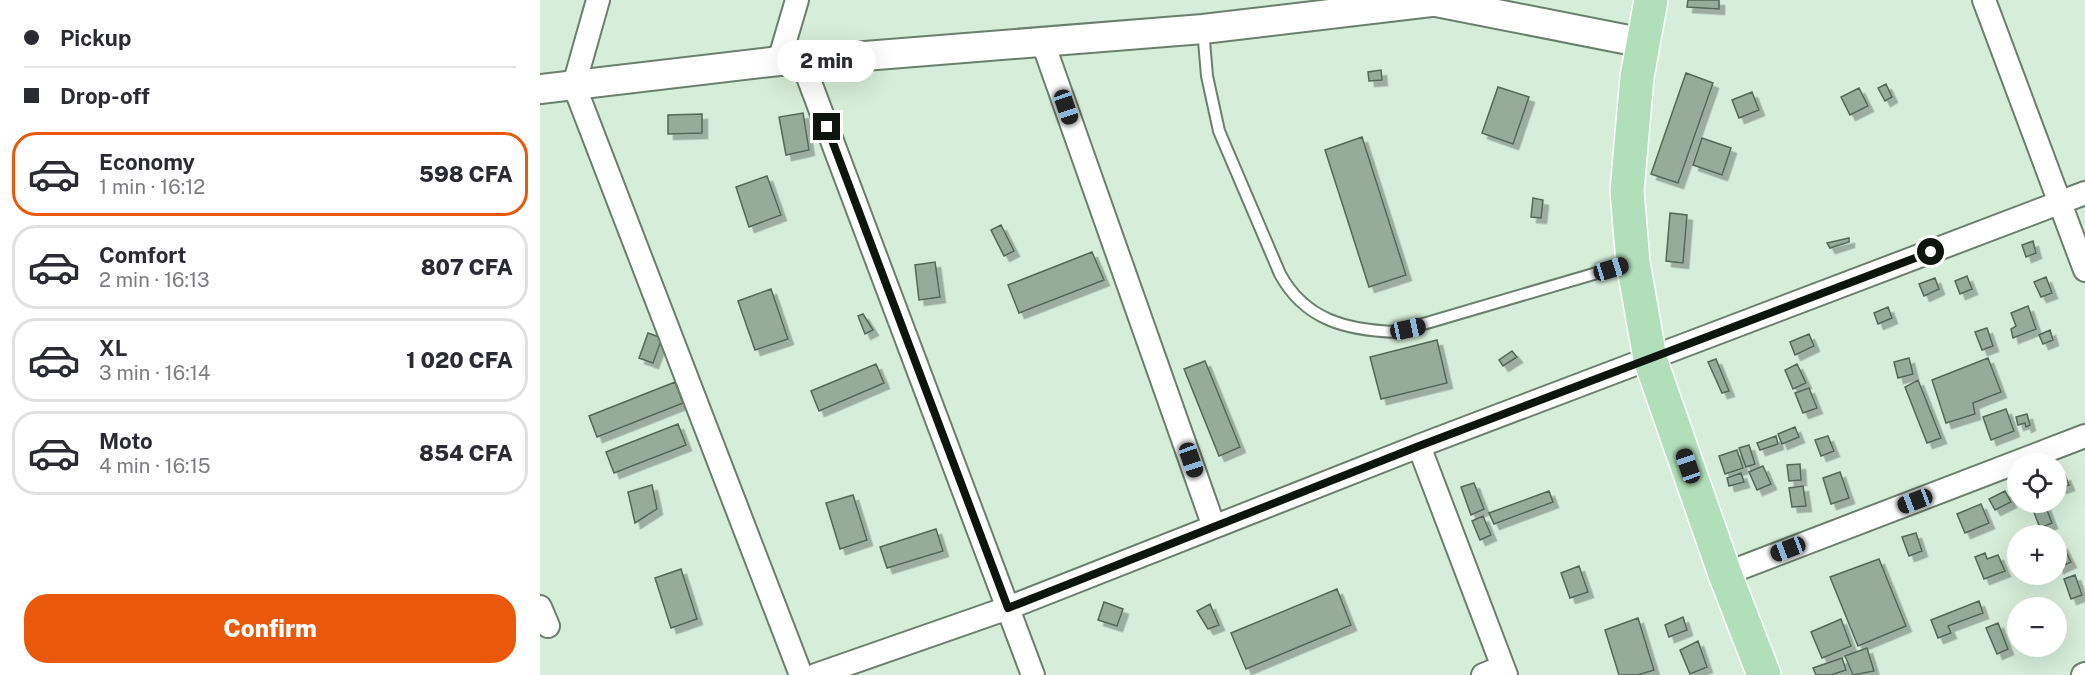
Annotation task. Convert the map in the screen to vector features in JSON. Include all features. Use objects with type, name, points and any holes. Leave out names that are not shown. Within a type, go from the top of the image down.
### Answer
[{"type":"main road","points":[[1651,0],[1637,77],[1627,191],[1633,262],[1650,359],[1725,574],[1764,675]]},
{"type":"street","points":[[598,0],[574,85],[801,675]]},
{"type":"street","points":[[797,0],[790,61],[1034,675]]},
{"type":"street","points":[[1984,0],[2085,270]]},
{"type":"street","points":[[540,89],[790,61],[1203,29],[1442,1],[1644,43]]},
{"type":"street","points":[[1042,40],[1214,527]]},
{"type":"street","points":[[816,675],[1008,608],[1419,446],[2085,193]]},
{"type":"street","points":[[1725,574],[2085,436]]},
{"type":"street","points":[[1419,446],[1497,672]]},
{"type":"lane","points":[[1203,29],[1207,76],[1219,131],[1280,274],[1291,293],[1310,310],[1338,324],[1368,331],[1396,332],[1421,327],[1633,262]]},
{"type":"building","points":[[1688,0],[1719,0],[1719,9],[1687,7]]},
{"type":"building","points":[[1381,70],[1382,80],[1369,81],[1368,72]]},
{"type":"building","points":[[1686,73],[1713,83],[1678,183],[1651,174]]},
{"type":"building","points":[[1886,84],[1892,97],[1885,101],[1878,88]]},
{"type":"building","points":[[1498,87],[1529,97],[1513,144],[1482,133]]},
{"type":"building","points":[[1859,88],[1868,106],[1850,115],[1841,97]]},
{"type":"building","points":[[1752,92],[1759,110],[1739,118],[1732,100]]},
{"type":"building","points":[[803,113],[809,150],[786,155],[779,117]]},
{"type":"building","points":[[702,114],[702,133],[668,134],[668,115]]},
{"type":"building","points":[[1362,137],[1406,275],[1369,287],[1325,150]]},
{"type":"building","points":[[1702,138],[1731,148],[1722,175],[1693,165]]},
{"type":"building","points":[[767,176],[781,215],[749,227],[736,187]]},
{"type":"building","points":[[1533,198],[1543,200],[1541,218],[1531,217]]},
{"type":"building","points":[[1670,213],[1687,215],[1683,263],[1666,261]]},
{"type":"building","points":[[1001,225],[1014,251],[1004,256],[991,230]]},
{"type":"building","points":[[1849,238],[1849,242],[1830,248],[1827,243]]},
{"type":"building","points":[[2033,241],[2036,253],[2026,257],[2022,245]]},
{"type":"building","points":[[1092,252],[1104,280],[1019,313],[1008,285]]},
{"type":"building","points":[[935,262],[940,297],[919,300],[915,265]]},
{"type":"building","points":[[1967,276],[1972,289],[1960,294],[1955,281]]},
{"type":"building","points":[[2046,277],[2052,293],[2041,297],[2034,282]]},
{"type":"building","points":[[1935,278],[1939,289],[1924,296],[1919,284]]},
{"type":"building","points":[[771,289],[788,339],[755,350],[738,301]]},
{"type":"building","points":[[2028,306],[2036,329],[2013,338],[2011,329],[2016,326],[2011,313]]},
{"type":"building","points":[[1888,307],[1892,318],[1878,324],[1874,313]]},
{"type":"building","points":[[863,314],[873,330],[865,334],[858,316]]},
{"type":"building","points":[[1987,328],[1993,346],[1982,350],[1975,332]]},
{"type":"building","points":[[2050,330],[2053,340],[2043,344],[2039,335]]},
{"type":"building","points":[[648,333],[662,338],[653,363],[639,358]]},
{"type":"building","points":[[1809,334],[1814,346],[1795,355],[1790,342]]},
{"type":"building","points":[[1437,340],[1447,383],[1381,399],[1370,357]]},
{"type":"building","points":[[1512,351],[1517,357],[1503,366],[1499,360]]},
{"type":"building","points":[[1909,358],[1913,374],[1898,378],[1894,362]]},
{"type":"building","points":[[1988,358],[2001,392],[1973,403],[1975,414],[1946,423],[1932,380]]},
{"type":"building","points":[[1716,359],[1729,391],[1722,393],[1708,362]]},
{"type":"building","points":[[1205,361],[1240,447],[1219,456],[1184,369]]},
{"type":"building","points":[[876,364],[884,383],[819,411],[811,391]]},
{"type":"building","points":[[1797,364],[1806,383],[1793,389],[1785,370]]},
{"type":"building","points":[[1918,380],[1941,438],[1927,443],[1905,387]]},
{"type":"building","points":[[675,382],[683,403],[597,437],[589,416]]},
{"type":"building","points":[[1809,388],[1817,408],[1803,413],[1795,393]]},
{"type":"building","points":[[2006,409],[2014,431],[1991,440],[1983,417]]},
{"type":"building","points":[[2027,414],[2030,425],[2026,427],[2025,423],[2018,425],[2016,417]]},
{"type":"building","points":[[678,424],[686,445],[614,473],[606,452]]},
{"type":"building","points":[[1795,427],[1799,437],[1782,444],[1778,434]]},
{"type":"building","points":[[1776,436],[1778,444],[1760,450],[1757,443]]},
{"type":"building","points":[[1828,436],[1834,451],[1821,456],[1815,440]]},
{"type":"building","points":[[1749,445],[1755,464],[1746,467],[1739,448]]},
{"type":"building","points":[[1737,450],[1743,468],[1725,474],[1719,456]]},
{"type":"building","points":[[1800,464],[1801,480],[1789,481],[1787,465]]},
{"type":"building","points":[[1763,466],[1771,484],[1757,490],[1749,472]]},
{"type":"building","points":[[1840,472],[1849,498],[1831,504],[1823,478]]},
{"type":"building","points":[[1741,473],[1744,482],[1729,486],[1727,478]]},
{"type":"building","points":[[1474,483],[1484,509],[1471,515],[1461,487]]},
{"type":"building","points":[[652,485],[657,509],[635,523],[628,492]]},
{"type":"building","points":[[1803,486],[1806,506],[1792,507],[1789,488]]},
{"type":"building","points":[[1549,491],[1553,502],[1494,524],[1489,513]]},
{"type":"building","points":[[2005,491],[2007,504],[1995,510],[1989,499]]},
{"type":"building","points":[[853,495],[867,540],[840,549],[826,503]]},
{"type":"building","points":[[1981,504],[1989,523],[1965,533],[1957,514]]},
{"type":"building","points":[[2034,513],[2048,513],[2052,523],[2039,525]]},
{"type":"building","points":[[1483,516],[1491,535],[1480,540],[1472,521]]},
{"type":"building","points":[[936,529],[943,551],[887,568],[880,547]]},
{"type":"building","points":[[1916,533],[1922,551],[1909,556],[1902,537]]},
{"type":"building","points":[[1985,553],[1987,559],[1998,555],[2005,571],[1984,579],[1975,557]]},
{"type":"building","points":[[1879,559],[1906,626],[1858,646],[1830,577]]},
{"type":"building","points":[[1579,566],[1588,592],[1570,598],[1561,573]]},
{"type":"building","points":[[681,569],[697,619],[671,628],[655,578]]},
{"type":"building","points":[[2075,575],[2082,595],[2071,599],[2066,585],[2067,578]]},
{"type":"building","points":[[1337,589],[1351,625],[1246,669],[1231,633]]},
{"type":"building","points":[[1979,601],[1983,613],[1948,626],[1951,633],[1938,638],[1931,620]]},
{"type":"building","points":[[1104,602],[1123,609],[1117,626],[1098,620]]},
{"type":"building","points":[[1210,604],[1219,625],[1208,629],[1197,611]]},
{"type":"building","points":[[1683,617],[1687,630],[1669,637],[1665,625]]},
{"type":"building","points":[[1638,618],[1654,670],[1638,675],[1619,675],[1605,630]]},
{"type":"building","points":[[1841,619],[1851,646],[1822,658],[1811,632]]},
{"type":"building","points":[[1998,623],[2007,649],[1997,654],[1986,628]]},
{"type":"building","points":[[1698,641],[1707,667],[1690,674],[1680,650]]},
{"type":"building","points":[[1867,648],[1874,671],[1853,675],[1845,656]]},
{"type":"building","points":[[1842,658],[1846,670],[1831,675],[1816,675],[1813,668]]},
{"type":"route","points":[[827,127],[1008,608],[1419,446],[1931,252]]}]
